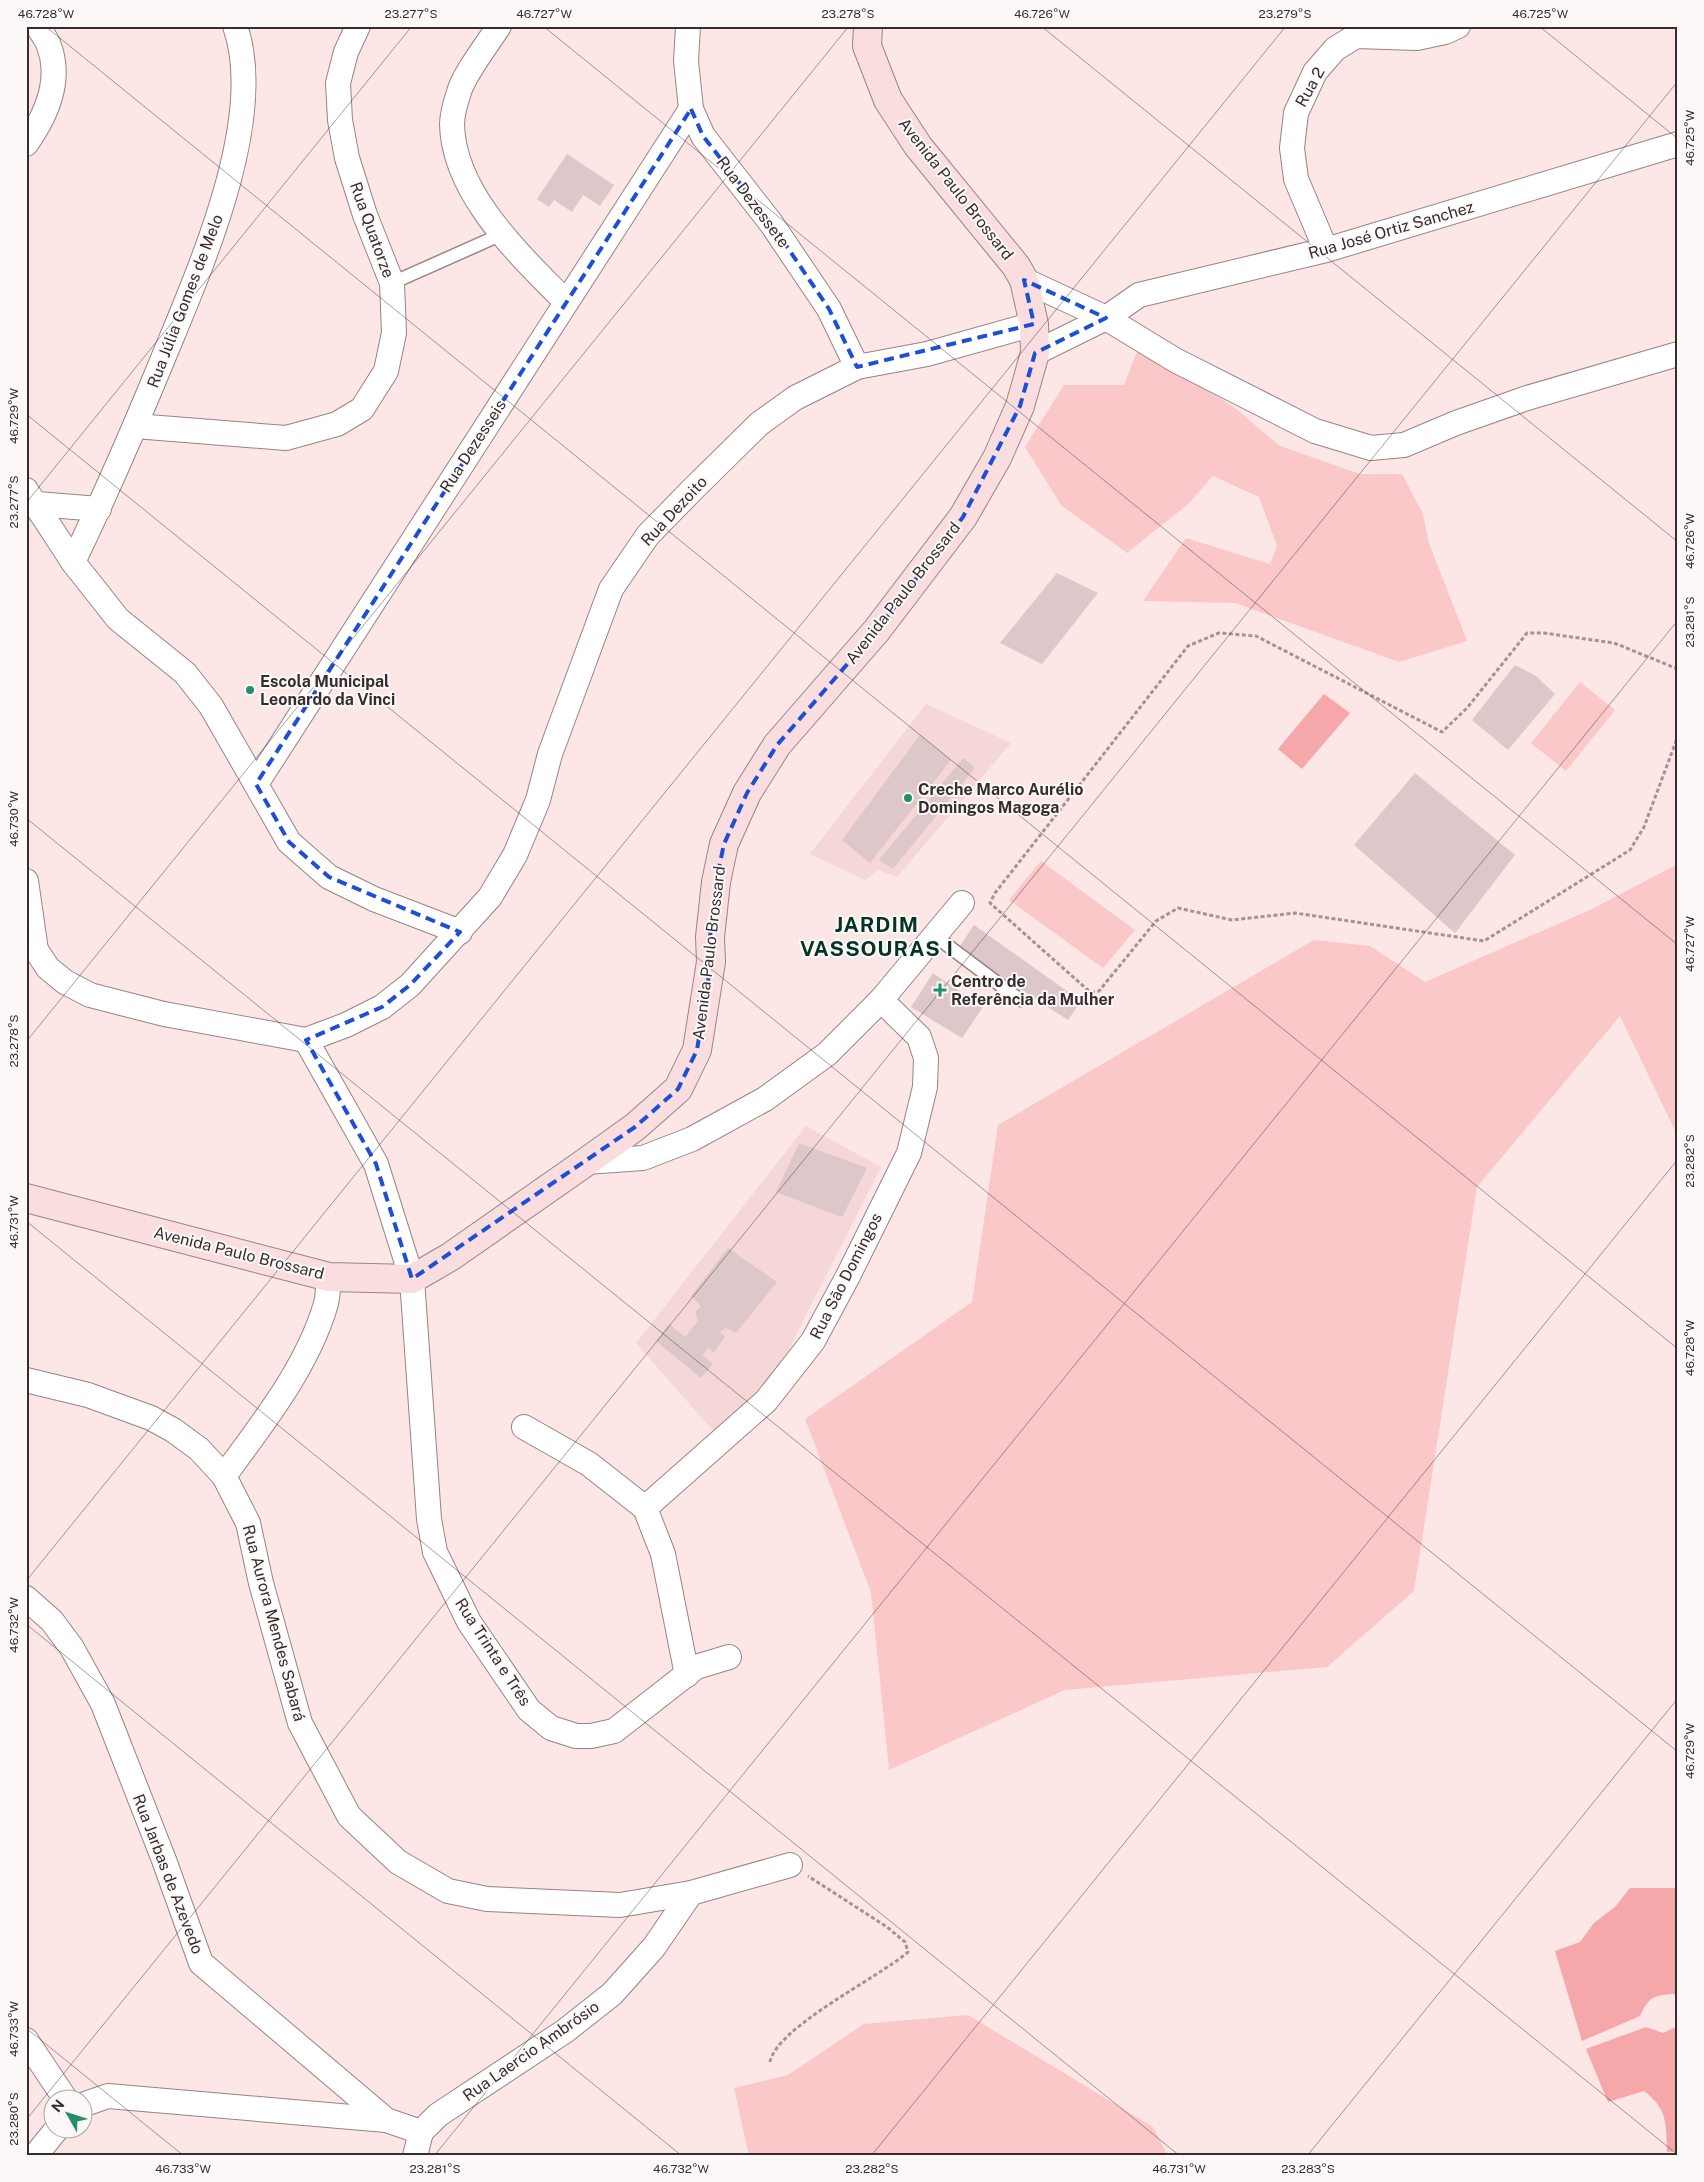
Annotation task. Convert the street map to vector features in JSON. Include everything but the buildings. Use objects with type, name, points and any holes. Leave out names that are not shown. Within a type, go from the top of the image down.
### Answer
[{"type":"main road","name":"Avenida Paulo Brossard","points":[[26,1198],[329,1277],[412,1279],[450,1257],[635,1128],[678,1089],[697,1050],[712,962],[710,937],[716,882],[724,844],[747,793],[776,745],[877,630],[963,517],[997,458],[1020,406],[1035,353],[1034,324],[1024,280],[1016,266],[918,146],[888,100],[867,46],[868,26]]},
{"type":"street","points":[[26,144],[51,98],[54,72],[49,46],[38,26]]},
{"type":"street","name":"Rua Júlia Gomes de Melo","points":[[73,562],[99,509],[135,426],[219,215],[241,124],[244,75],[235,26]]},
{"type":"street","name":"Rua Quatorze","points":[[135,426],[286,438],[337,424],[362,409],[386,371],[394,333],[392,284],[365,215],[347,158],[340,120],[338,83],[346,52],[358,26]]},
{"type":"street","points":[[499,26],[460,90],[452,125],[458,160],[475,196],[500,235],[566,302]]},
{"type":"street","name":"Rua Dezessete","points":[[688,26],[686,61],[691,109],[703,136],[771,223],[829,309],[857,367]]},
{"type":"street","name":"Rua 2","points":[[1326,250],[1296,179],[1292,148],[1296,113],[1315,72],[1336,49],[1356,36],[1417,38],[1444,32],[1458,26]]},
{"type":"street","name":"Rua Dezesseis","points":[[256,784],[691,109]]},
{"type":"street","name":"Rua José Ortiz Sanchez","points":[[1035,353],[1106,318],[1139,295],[1326,250],[1678,144]]},
{"type":"street","points":[[1024,280],[1106,318],[1175,360],[1315,431],[1372,448],[1404,445],[1456,423],[1527,398],[1678,354]]},
{"type":"street","name":"Rua Dezoito","points":[[306,1040],[346,1025],[382,1007],[410,984],[460,932],[490,897],[514,856],[538,800],[550,754],[611,589],[648,535],[759,424],[795,398],[857,367],[927,354],[1034,324]]},
{"type":"street","points":[[32,497],[73,562],[118,619],[185,674],[211,706],[289,842],[329,877],[374,899],[460,932]]},
{"type":"street","points":[[32,497],[99,509]]},
{"type":"street","points":[[26,880],[36,950],[48,968],[65,982],[90,995],[164,1014],[306,1040]]},
{"type":"street","points":[[586,1162],[643,1158],[692,1139],[765,1099],[826,1054],[880,1000],[962,903]]},
{"type":"street","name":"Rua São Domingos","points":[[645,1508],[766,1401],[814,1341],[908,1153],[925,1087],[926,1058],[919,1037],[880,1000]]},
{"type":"street","name":"Rua Trinta e Três","points":[[306,1040],[376,1164],[412,1279],[429,1519],[435,1552],[469,1622],[529,1710],[552,1728],[576,1736],[591,1736],[614,1731],[696,1667],[728,1658]]},
{"type":"street","points":[[224,1476],[266,1418],[298,1366],[316,1331],[326,1305],[329,1277]]},
{"type":"street","name":"Rua Aurora Mendes Sabará","points":[[26,1380],[88,1395],[151,1418],[173,1430],[198,1449],[224,1476],[248,1523],[260,1583],[300,1723],[349,1816],[398,1862],[448,1891],[487,1899],[620,1905],[691,1893],[790,1865]]},
{"type":"street","points":[[524,1427],[589,1464],[645,1508],[663,1554],[687,1674]]},
{"type":"street","name":"Rua Jarbas de Azevedo","points":[[26,1598],[52,1621],[72,1648],[103,1704],[164,1860],[201,1963],[386,2120],[421,2132]]},
{"type":"street","name":"Rua Laercio Ambrósio","points":[[421,2132],[438,2114],[565,2031],[612,1994],[654,1947],[691,1893]]},
{"type":"street","points":[[26,2040],[59,2090]]},
{"type":"street","points":[[92,2102],[108,2096],[386,2120]]},
{"type":"street","points":[[415,2156],[421,2132]]},
{"type":"street","points":[[35,2156],[48,2140]]},
{"type":"lane","points":[[392,284],[500,235]]},
{"type":"lane","points":[[935,936],[1020,1000]]},
{"type":"path","points":[[1678,670],[1614,643],[1544,633],[1526,633],[1467,708],[1442,732],[1256,636],[1218,634],[1188,646],[994,893],[990,903],[1090,992],[1099,991],[1156,921],[1178,908],[1232,920],[1296,913],[1484,940],[1514,924],[1630,850],[1644,827],[1678,736]]},
{"type":"path","points":[[770,2062],[772,2054],[783,2040],[819,2011],[891,1967],[908,1952],[905,1942],[887,1926],[790,1865]]},
{"type":"highlighted area","points":[[691,109],[703,136],[771,223],[829,309],[857,367],[1034,324],[1024,280],[1106,318],[1035,353],[1020,406],[963,517],[877,630],[777,745],[747,793],[724,844],[716,882],[710,937],[711,962],[697,1050],[678,1089],[635,1127],[412,1279],[376,1164],[306,1040],[382,1007],[410,985],[460,932],[329,877],[289,842],[256,784]]},
{"type":"shaded area","points":[[1137,352],[1183,374],[1235,408],[1280,446],[1360,474],[1402,474],[1423,514],[1429,543],[1467,641],[1399,662],[1235,603],[1143,601],[1186,538],[1270,564],[1277,546],[1259,497],[1213,476],[1187,505],[1127,553],[1061,505],[1025,447],[1064,385],[1124,385]]},
{"type":"shaded area","points":[[1580,682],[1615,710],[1566,771],[1531,743]]},
{"type":"shaded area","points":[[1324,694],[1350,713],[1302,769],[1278,749]]},
{"type":"shaded area","name":"Creche Marco Aurélio Domingos Magoga","points":[[926,704],[1011,743],[897,877],[878,870],[865,880],[810,854]]},
{"type":"shaded area","points":[[1041,861],[1135,930],[1103,968],[1009,900]]},
{"type":"shaded area","points":[[1674,866],[1678,866],[1678,1137],[1620,1016],[1477,1187],[1414,1591],[1327,1667],[1065,1690],[889,1770],[871,1592],[805,1419],[972,1302],[998,1125],[1314,940],[1370,946],[1425,982],[1592,909]]},
{"type":"shaded area","points":[[806,1126],[881,1167],[778,1371],[715,1433],[636,1343]]},
{"type":"shaded area","points":[[1630,1888],[1678,1888],[1678,1999],[1674,1994],[1656,1996],[1649,2001],[1640,2016],[1582,2041],[1555,1951],[1580,1942],[1594,1923],[1615,1907]]},
{"type":"shaded area","points":[[968,2015],[1153,2127],[1168,2156],[749,2156],[734,2088],[788,2075],[864,2024]]},
{"type":"shaded area","points":[[1678,2026],[1678,2151],[1667,2152],[1666,2125],[1658,2104],[1644,2091],[1608,2102],[1586,2049],[1646,2027],[1663,2033]]},
{"type":"place","name":"Escola Municipal Leonardo da Vinci","points":[[250,690]]},
{"type":"place","name":"Creche Marco Aurélio Domingos Magoga","points":[[908,798]]},
{"type":"place","name":"Centro de Referência da Mulher","points":[[940,990]]},
{"type":"district","name":"JARDIM VASSOURAS I","points":[[877,936]]}]
